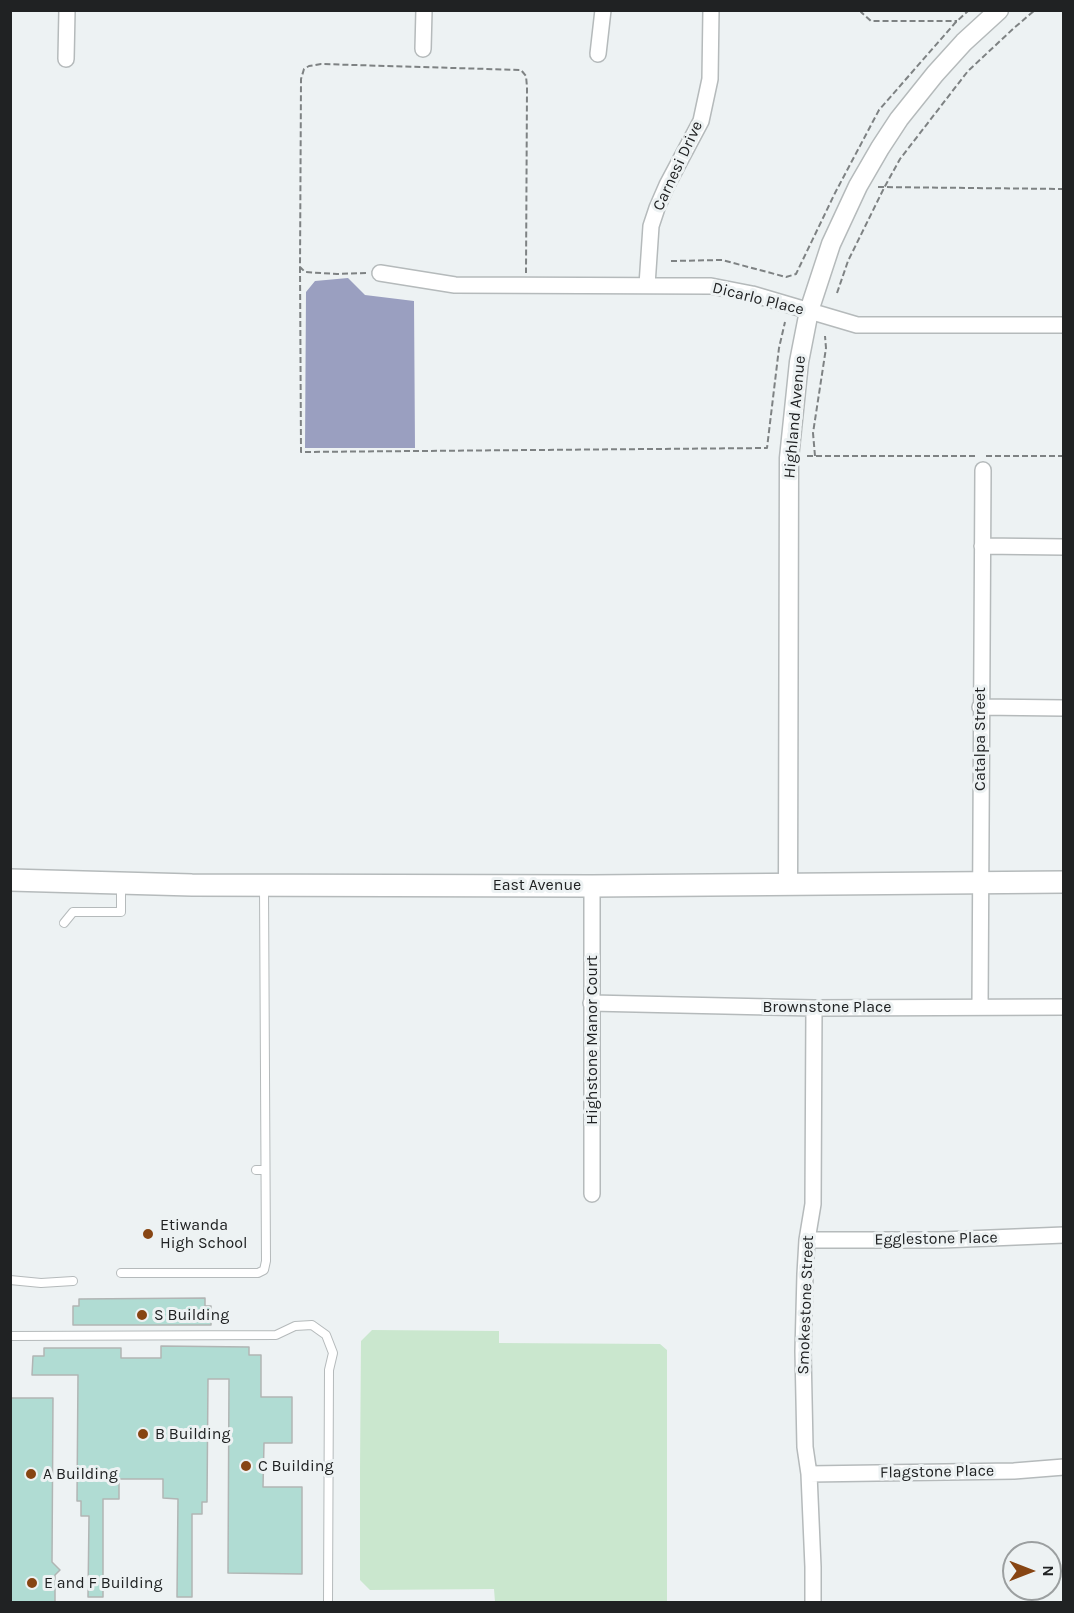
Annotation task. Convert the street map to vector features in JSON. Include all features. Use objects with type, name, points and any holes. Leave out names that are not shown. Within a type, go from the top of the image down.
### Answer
[{"type":"main road","name":"East Avenue","points":[[10,880],[264,885],[592,886],[1064,882]]},
{"type":"street","points":[[66,59],[67,10]]},
{"type":"street","points":[[423,49],[424,10]]},
{"type":"street","points":[[598,54],[603,10]]},
{"type":"street","name":"Carnesi Drive","points":[[647,285],[649,246],[654,217],[701,121],[711,79],[711,10]]},
{"type":"street","name":"Highland Avenue","points":[[788,885],[789,459],[799,362],[809,311],[831,244],[858,186],[880,148],[899,119],[935,74],[964,42],[999,10]]},
{"type":"street","name":"Dicarlo Place","points":[[380,273],[455,285],[711,286],[752,294],[857,325],[1064,325]]},
{"type":"street","name":"Catalpa Street","points":[[980,1007],[983,470]]},
{"type":"street","points":[[982,546],[1064,547]]},
{"type":"street","points":[[981,707],[1064,708]]},
{"type":"street","name":"Highstone Manor Court","points":[[592,886],[592,1194]]},
{"type":"street","name":"Brownstone Place","points":[[591,1003],[814,1008],[1064,1006]]},
{"type":"street","name":"Smokestone Street","points":[[813,1602],[809,1474],[805,1447],[803,1351],[807,1239],[813,1204],[814,1008]]},
{"type":"street","name":"Egglestone Place","points":[[807,1239],[942,1240],[1064,1235]]},
{"type":"street","name":"Flagstone Place","points":[[809,1474],[1014,1471],[1064,1467]]},
{"type":"lane","points":[[64,923],[73,912],[121,916],[121,883]]},
{"type":"lane","points":[[121,1273],[258,1273],[264,1270],[266,1261],[266,1170],[264,885]]},
{"type":"lane","points":[[256,1170],[266,1170]]},
{"type":"lane","points":[[10,1280],[41,1283],[73,1281]]},
{"type":"lane","points":[[10,1336],[276,1335],[295,1326],[312,1325],[326,1335],[333,1353],[329,1371],[328,1602]]},
{"type":"path","points":[[861,10],[871,21],[957,21]]},
{"type":"path","points":[[670,261],[722,260],[786,277],[796,274],[879,110],[969,10]]},
{"type":"path","points":[[837,293],[848,261],[900,159],[968,71],[1035,10]]},
{"type":"path","points":[[526,285],[527,87],[526,76],[521,70],[321,64],[304,69],[301,79],[301,452],[767,448],[779,348],[785,322]]},
{"type":"path","points":[[878,187],[1064,189]]},
{"type":"path","points":[[300,267],[305,272],[380,273]]},
{"type":"path","points":[[815,456],[813,433],[826,348],[825,336]]},
{"type":"path","points":[[807,456],[1064,456]]},
{"type":"green space","points":[[372,1330],[499,1331],[499,1343],[660,1344],[667,1350],[667,1602],[495,1602],[494,1589],[370,1590],[360,1580],[360,1469],[361,1341]]},
{"type":"water","points":[[348,278],[365,295],[414,301],[415,448],[305,448],[306,292],[315,281]]},
{"type":"building","name":"S Building","points":[[205,1298],[205,1306],[211,1306],[211,1325],[73,1325],[73,1306],[79,1306],[79,1299]]},
{"type":"building","name":"B Building","points":[[161,1346],[249,1347],[249,1355],[261,1355],[261,1397],[292,1397],[292,1443],[264,1443],[263,1487],[302,1487],[302,1574],[228,1573],[229,1379],[208,1379],[207,1502],[202,1502],[202,1514],[192,1514],[192,1597],[177,1597],[178,1499],[163,1498],[163,1479],[119,1479],[119,1499],[103,1499],[103,1597],[88,1597],[89,1516],[81,1516],[81,1501],[77,1501],[78,1375],[32,1375],[33,1356],[44,1356],[44,1348],[121,1348],[121,1358],[161,1358]]},
{"type":"building","name":"A Building","points":[[10,1398],[53,1398],[52,1562],[60,1570],[55,1575],[55,1602],[10,1602]]},
{"type":"place","name":"Etiwanda High School","points":[[148,1234]]},
{"type":"place","name":"S Building","points":[[142,1315]]},
{"type":"place","name":"B Building","points":[[143,1434]]},
{"type":"place","name":"C Building","points":[[246,1466]]},
{"type":"place","name":"A Building","points":[[31,1474]]},
{"type":"place","name":"E and F Building","points":[[32,1583]]}]
